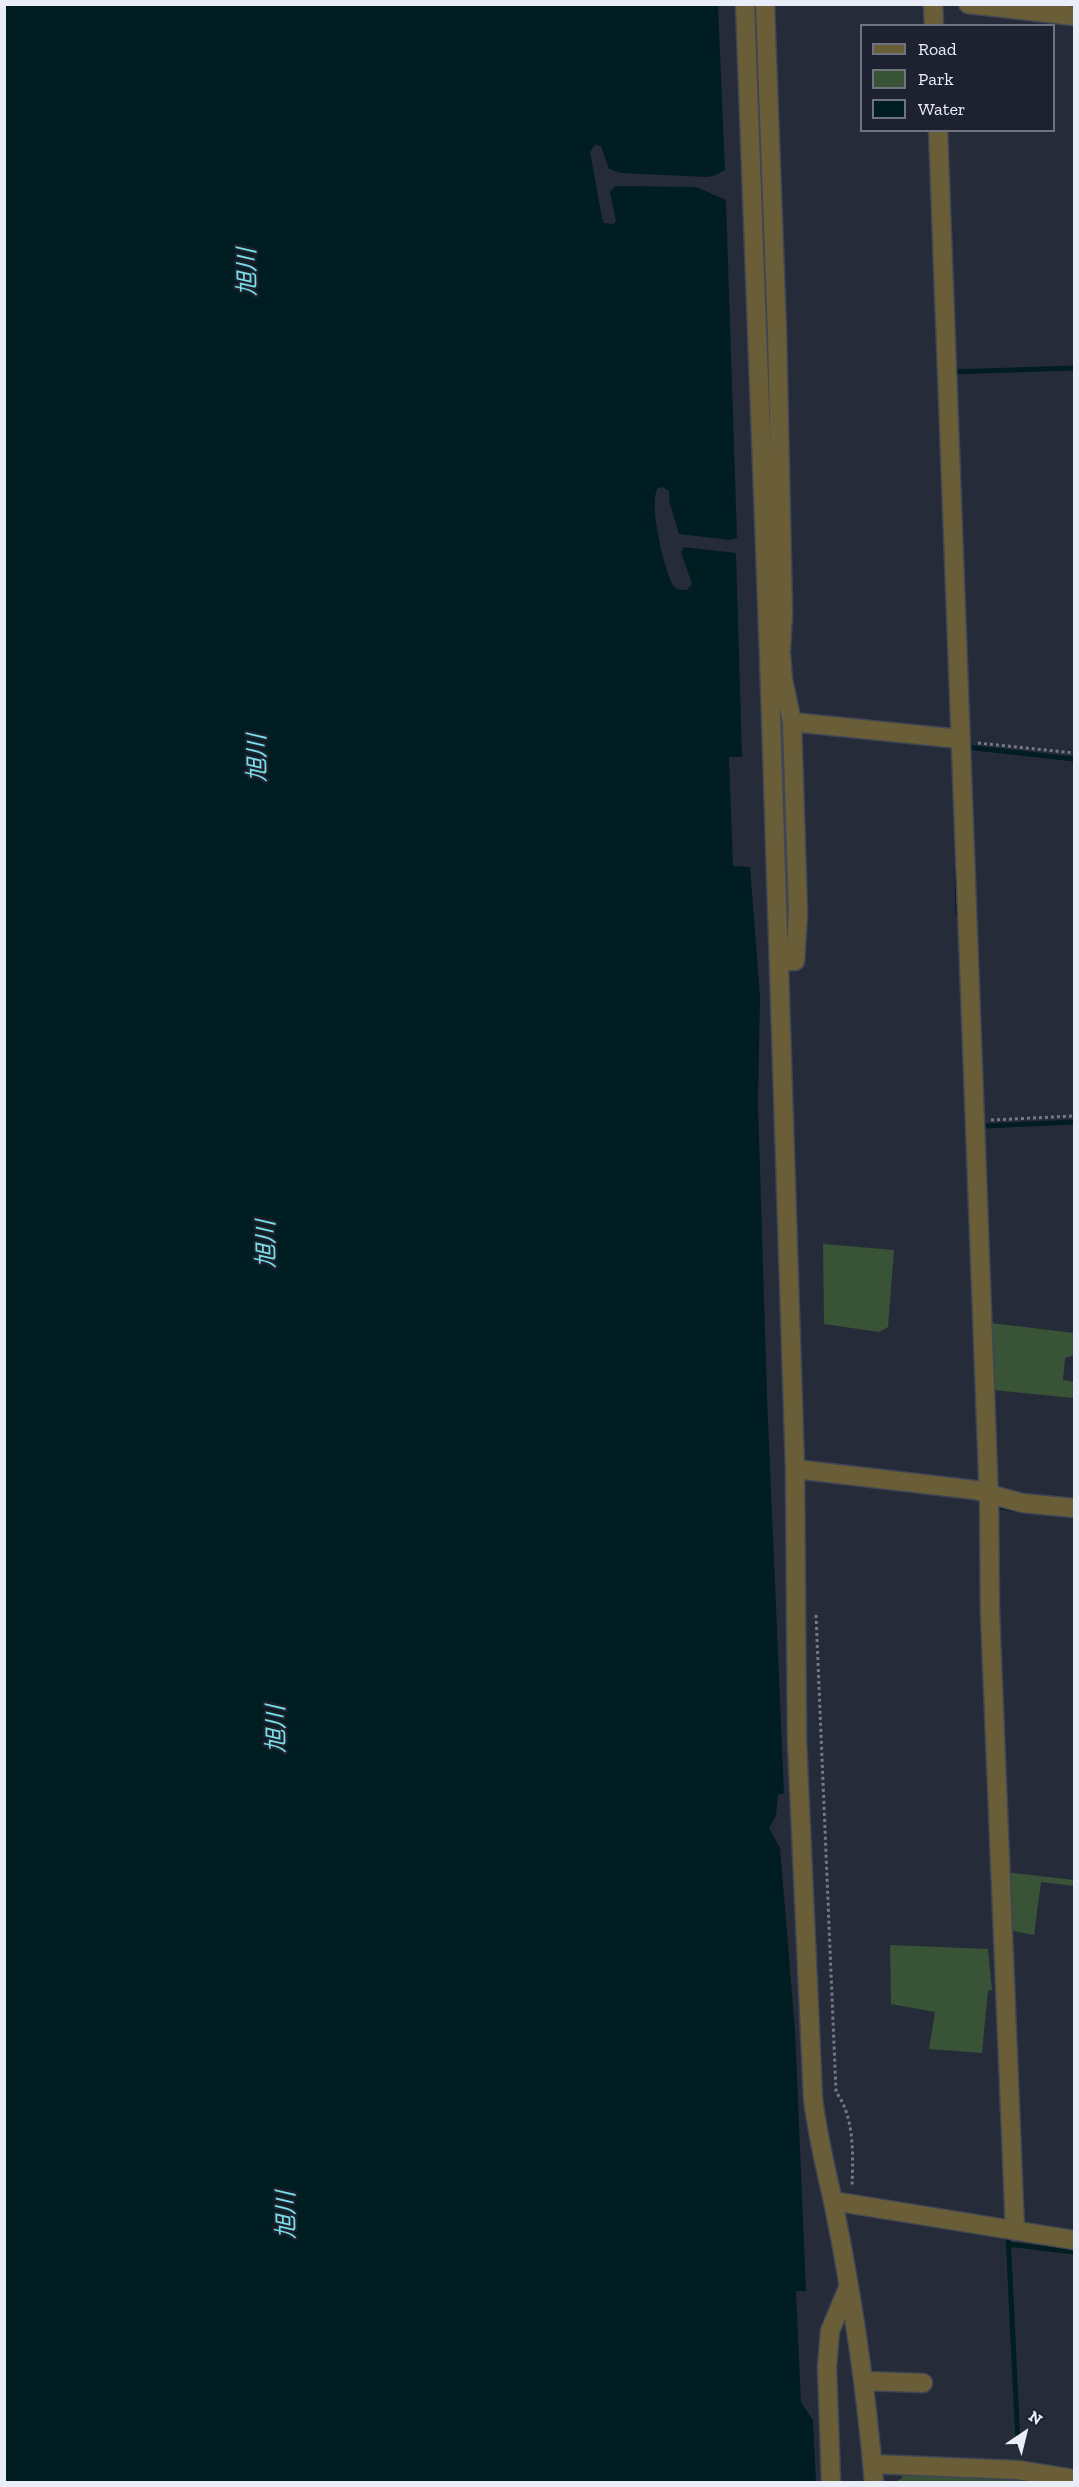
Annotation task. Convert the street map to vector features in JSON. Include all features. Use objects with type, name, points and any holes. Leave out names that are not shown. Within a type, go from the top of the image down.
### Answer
[{"type":"street","points":[[745,4],[776,654],[779,961],[795,1469],[797,1741],[813,2097],[864,2380],[874,2482]]},
{"type":"street","points":[[765,4],[783,612],[776,654],[792,722],[798,913],[795,961],[779,961]]},
{"type":"street","points":[[933,4],[934,24]]},
{"type":"street","points":[[968,4],[1074,16]]},
{"type":"street","points":[[938,132],[954,738],[974,1121],[1009,2231]]},
{"type":"street","points":[[792,722],[954,738]]},
{"type":"street","points":[[795,1469],[1074,1509]]},
{"type":"street","points":[[833,2201],[1074,2240]]},
{"type":"street","points":[[831,2482],[827,2367],[830,2331],[848,2288]]},
{"type":"street","points":[[864,2380],[923,2383]]},
{"type":"street","points":[[872,2464],[1018,2470],[1074,2479]]},
{"type":"path","points":[[954,738],[976,743],[1074,753]]},
{"type":"path","points":[[974,1121],[1074,1116]]},
{"type":"path","points":[[816,1604],[836,2092],[844,2102],[849,2127],[853,2166],[852,2204]]},
{"type":"green space","points":[[823,1244],[894,1250],[888,1327],[879,1332],[824,1324]]},
{"type":"green space","points":[[991,1323],[1074,1333],[1074,1355],[1065,1358],[1063,1380],[1074,1382],[1074,1398],[993,1390]]},
{"type":"green space","points":[[1005,1872],[1074,1880],[1074,1886],[1041,1882],[1034,1935],[1008,1930]]},
{"type":"green space","points":[[890,1945],[988,1949],[992,1990],[988,1991],[982,2053],[929,2049],[935,2012],[891,2004]]},
{"type":"green space","points":[[903,2474],[1008,2477],[1048,2482],[895,2482],[902,2478]]},
{"type":"water","name":"旭川","points":[[5,4],[718,5],[725,170],[714,176],[706,177],[621,173],[609,169],[601,146],[595,145],[590,152],[604,223],[614,224],[616,221],[610,192],[616,186],[696,187],[726,200],[737,538],[730,540],[679,534],[669,501],[669,491],[662,487],[658,488],[655,495],[655,507],[666,567],[677,588],[687,590],[692,584],[681,552],[684,547],[736,553],[742,757],[729,757],[733,866],[750,867],[760,996],[758,1104],[767,1396],[784,1793],[778,1795],[776,1816],[769,1828],[780,1848],[795,2030],[806,2291],[796,2291],[801,2402],[813,2420],[816,2482],[5,2482]]},
{"type":"waterway","points":[[951,372],[1074,368]]},
{"type":"waterway","points":[[966,747],[1074,759]]},
{"type":"waterway","points":[[957,870],[958,914]]},
{"type":"waterway","points":[[984,1126],[1074,1122]]},
{"type":"waterway","points":[[993,1505],[1022,1511]]},
{"type":"waterway","points":[[1008,2234],[1018,2444]]},
{"type":"waterway","points":[[1008,2244],[1074,2252]]}]
